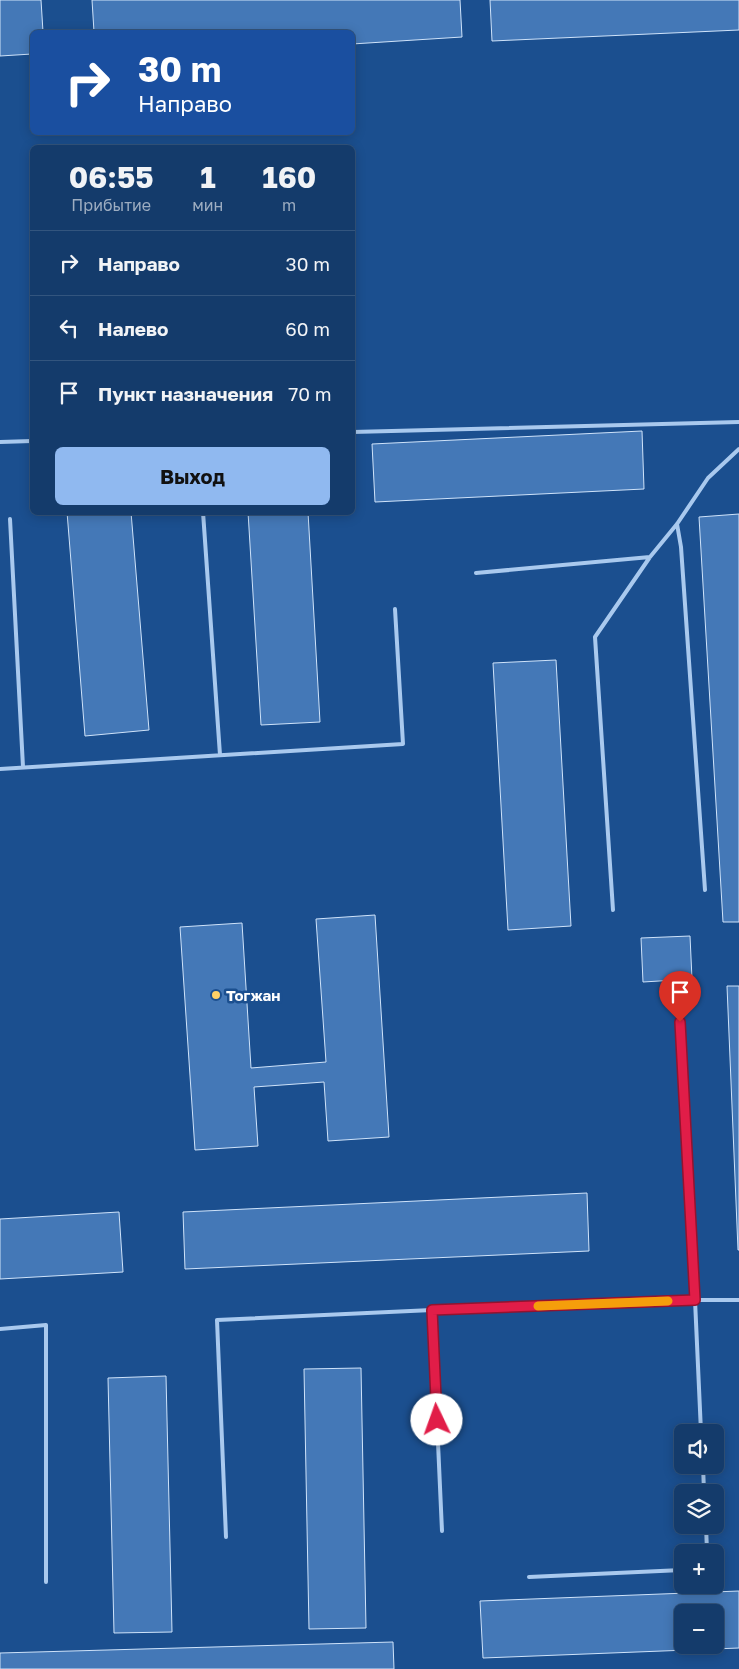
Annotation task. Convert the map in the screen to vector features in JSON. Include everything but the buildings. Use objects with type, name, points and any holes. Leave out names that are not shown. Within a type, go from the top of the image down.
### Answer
[{"type":"lane","points":[[355,432],[739,422]]},
{"type":"lane","points":[[0,442],[30,441]]},
{"type":"lane","points":[[612,910],[595,637],[650,557],[677,524],[708,478],[739,448]]},
{"type":"lane","points":[[203,515],[220,755]]},
{"type":"lane","points":[[10,519],[23,767]]},
{"type":"lane","points":[[677,524],[681,547],[705,890]]},
{"type":"lane","points":[[476,573],[650,557]]},
{"type":"lane","points":[[0,769],[403,744],[395,609]]},
{"type":"lane","points":[[680,1022],[701,1424]]},
{"type":"lane","points":[[226,1538],[217,1320],[432,1310],[739,1300]]},
{"type":"lane","points":[[432,1310],[442,1531]]},
{"type":"lane","points":[[0,1328],[46,1326],[46,1582]]},
{"type":"lane","points":[[528,1577],[674,1570]]},
{"type":"slow traffic","points":[[538,1306],[668,1301]]},
{"type":"place","name":"Тогжан","points":[[216,995]]},
{"type":"route","points":[[437,1420],[432,1310],[695,1300],[680,1022]]}]
